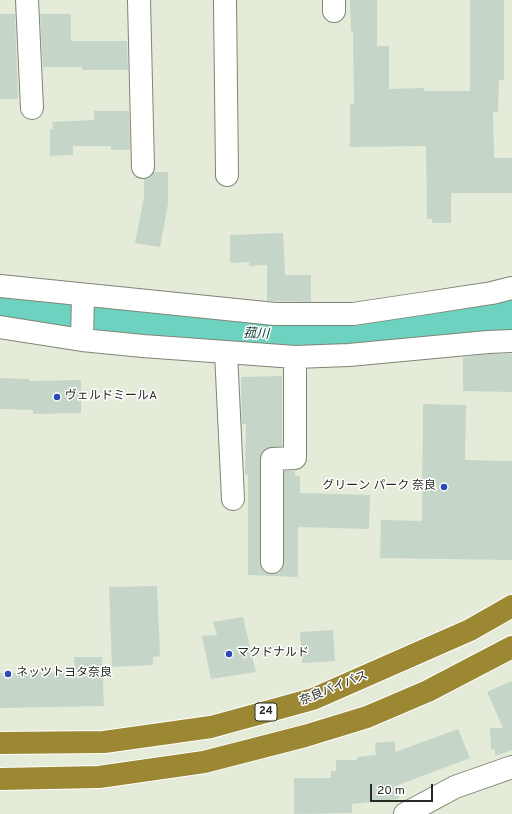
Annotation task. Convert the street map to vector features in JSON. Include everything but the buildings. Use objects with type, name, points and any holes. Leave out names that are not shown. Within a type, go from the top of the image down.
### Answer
[{"type":"highway","name":"奈良バイパス","points":[[0,743],[104,742],[211,727],[314,699],[470,630],[512,606]]},
{"type":"highway","points":[[0,779],[99,777],[204,762],[304,736],[367,717],[421,694],[512,647]]},
{"type":"street","points":[[28,0],[32,108]]},
{"type":"street","points":[[139,0],[143,167]]},
{"type":"street","points":[[225,0],[227,175]]},
{"type":"street","points":[[0,286],[275,314],[353,314],[492,293],[512,288]]},
{"type":"street","points":[[82,340],[83,295]]},
{"type":"street","points":[[0,327],[82,340],[295,357],[349,355],[512,341]]},
{"type":"street","points":[[226,352],[233,499]]},
{"type":"street","points":[[272,562],[272,459],[295,458],[295,357]]},
{"type":"street","points":[[405,814],[454,787],[512,767]]},
{"type":"waterway","name":"菰川","points":[[0,310],[244,335],[339,336],[459,322],[512,318]]},
{"type":"place","name":"ヴェルドミールA","points":[[57,397]]},
{"type":"place","name":"グリーン パーク 奈良","points":[[444,487]]},
{"type":"place","name":"マクドナルド","points":[[229,654]]},
{"type":"place","name":"ネッツトヨタ奈良","points":[[8,674]]}]
